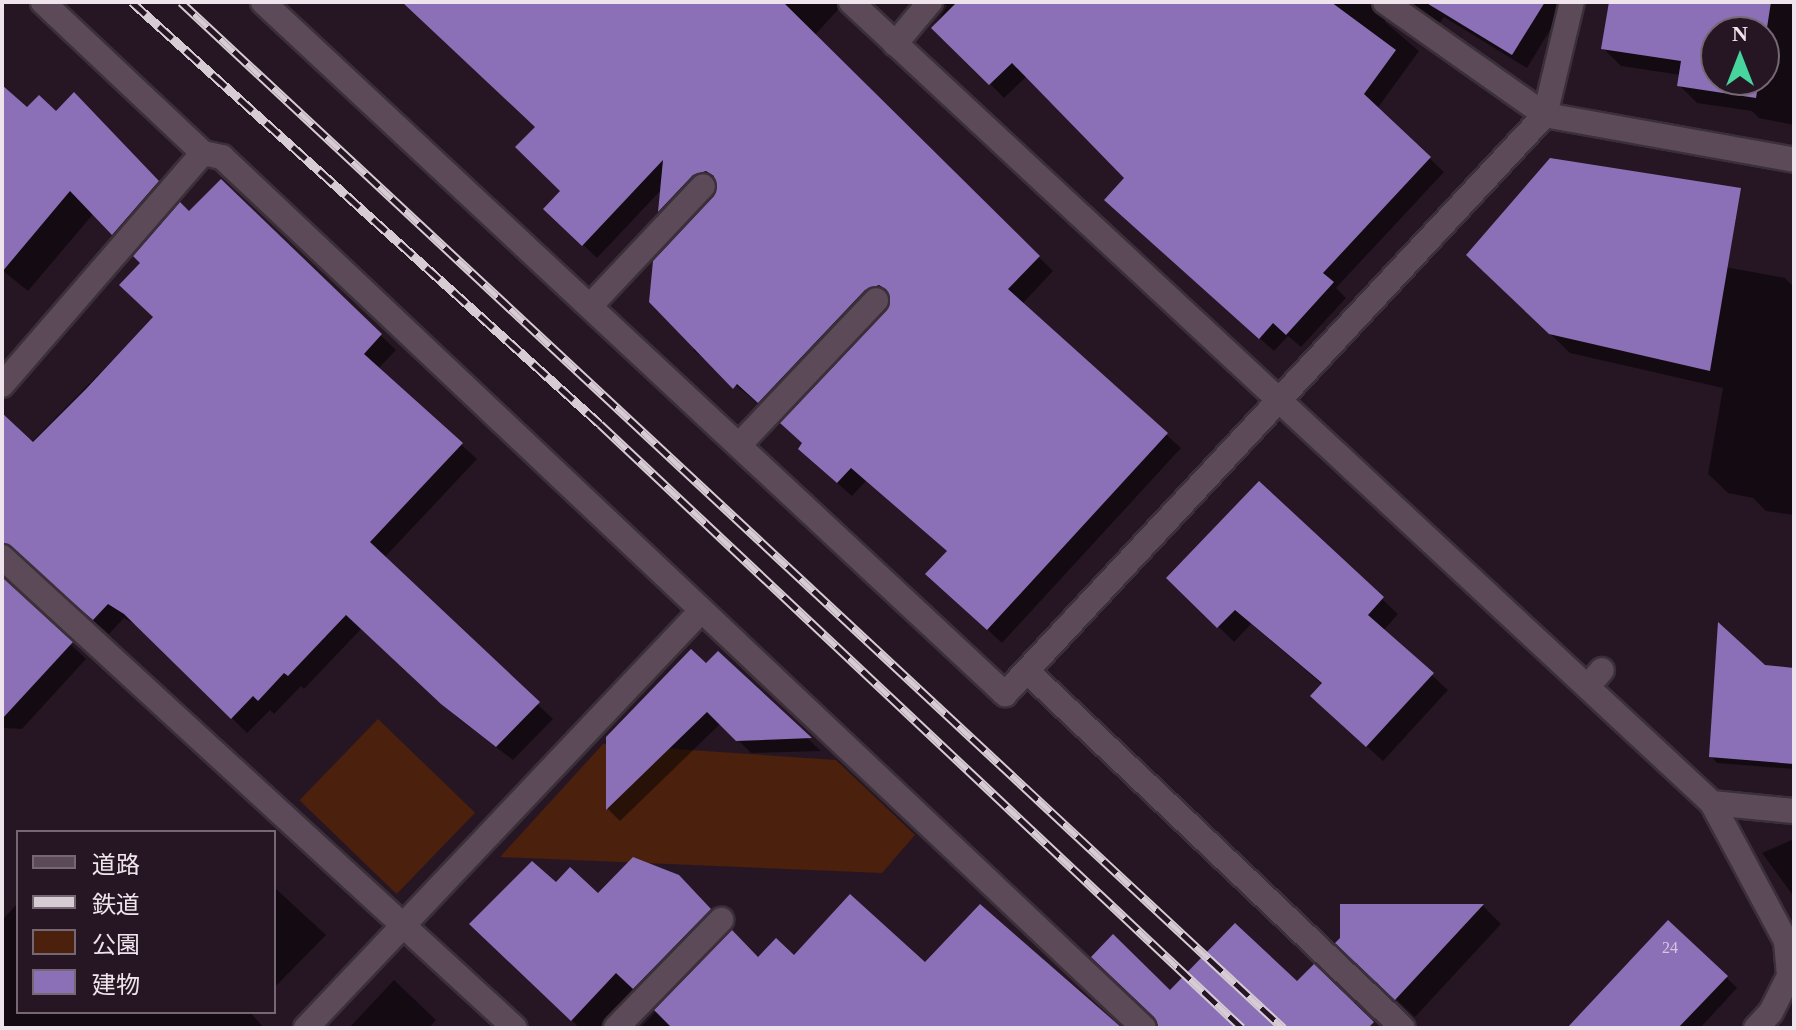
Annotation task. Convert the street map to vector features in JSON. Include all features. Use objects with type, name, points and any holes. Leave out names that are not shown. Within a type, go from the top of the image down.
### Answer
[{"type":"street","points":[[43,2],[203,153],[222,157],[700,612],[1144,1028]]},
{"type":"street","points":[[263,2],[1005,694],[1545,115],[1572,2]]},
{"type":"street","points":[[851,2],[1279,401],[1595,678],[1712,803],[1786,941],[1789,976],[1771,1012],[1756,1028]]},
{"type":"street","points":[[895,44],[930,2]]},
{"type":"street","points":[[1385,2],[1545,115],[1794,160]]},
{"type":"street","points":[[2,385],[203,153]]},
{"type":"street","points":[[591,305],[703,186]]},
{"type":"street","points":[[740,444],[876,300]]},
{"type":"street","points":[[2,557],[515,1028]]},
{"type":"street","points":[[306,1028],[700,612]]},
{"type":"street","points":[[1027,671],[1403,1028]]},
{"type":"street","points":[[1712,803],[1794,811]]},
{"type":"street","points":[[616,1028],[721,920]]},
{"type":"green space","points":[[378,719],[475,813],[397,894],[300,800]]},
{"type":"green space","points":[[603,744],[836,760],[915,835],[882,873],[500,857]]},
{"type":"building","points":[[402,2],[783,2],[1040,256],[1008,289],[1168,433],[987,630],[925,574],[947,551],[851,468],[837,483],[798,449],[802,443],[780,423],[887,310],[887,290],[879,285],[865,290],[758,403],[737,384],[733,389],[649,302],[653,261],[714,196],[714,176],[706,171],[693,175],[658,212],[663,160],[582,246],[543,209],[560,191],[515,147],[535,127]]},
{"type":"building","points":[[957,2],[1331,2],[1396,50],[1364,94],[1431,157],[1323,273],[1334,282],[1286,335],[1273,323],[1259,339],[1104,200],[1124,178],[1012,63],[989,85],[931,28]]},
{"type":"building","points":[[1425,2],[1545,2],[1512,55]]},
{"type":"building","points":[[1609,2],[1771,2],[1769,16],[1700,16],[1700,89],[1677,86],[1681,61],[1601,49]]},
{"type":"building","points":[[2,85],[27,107],[39,95],[56,111],[74,92],[159,181],[112,235],[70,191],[2,272]]},
{"type":"building","points":[[1550,158],[1741,188],[1710,371],[1549,334],[1466,255]]},
{"type":"building","points":[[221,179],[382,334],[364,354],[463,443],[370,542],[540,702],[496,747],[441,704],[346,615],[288,676],[284,673],[258,701],[253,696],[231,719],[124,614],[108,604],[93,620],[2,542],[2,413],[33,442],[86,389],[153,317],[119,285],[140,263],[133,256],[180,202],[189,211]]},
{"type":"building","points":[[1259,481],[1384,597],[1368,615],[1434,673],[1366,747],[1310,696],[1322,683],[1235,610],[1217,628],[1166,578]]},
{"type":"building","points":[[2,577],[73,642],[2,719]]},
{"type":"building","points":[[1718,622],[1765,665],[1794,668],[1794,764],[1709,757]]},
{"type":"building","points":[[691,649],[706,663],[718,651],[812,738],[736,741],[707,712],[606,810],[606,737]]},
{"type":"building","points":[[633,857],[679,875],[711,909],[633,989],[616,973],[571,1021],[469,924],[532,861],[556,882],[570,867],[598,893]]},
{"type":"building","points":[[850,894],[925,962],[980,904],[1122,1028],[672,1028],[654,1010],[732,930],[758,957],[776,938],[794,955]]},
{"type":"building","points":[[1340,904],[1484,904],[1395,1000],[1335,943],[1340,938]]},
{"type":"building","points":[[1668,920],[1728,976],[1678,1028],[1567,1028]]},
{"type":"building","points":[[1235,923],[1297,981],[1314,964],[1374,1022],[1368,1028],[1159,1028],[1154,1017],[1091,957],[1113,934],[1170,990]]},
{"type":"railway","points":[[132,2],[600,424],[1242,1028]]},
{"type":"railway","points":[[181,2],[1283,1028]]}]
